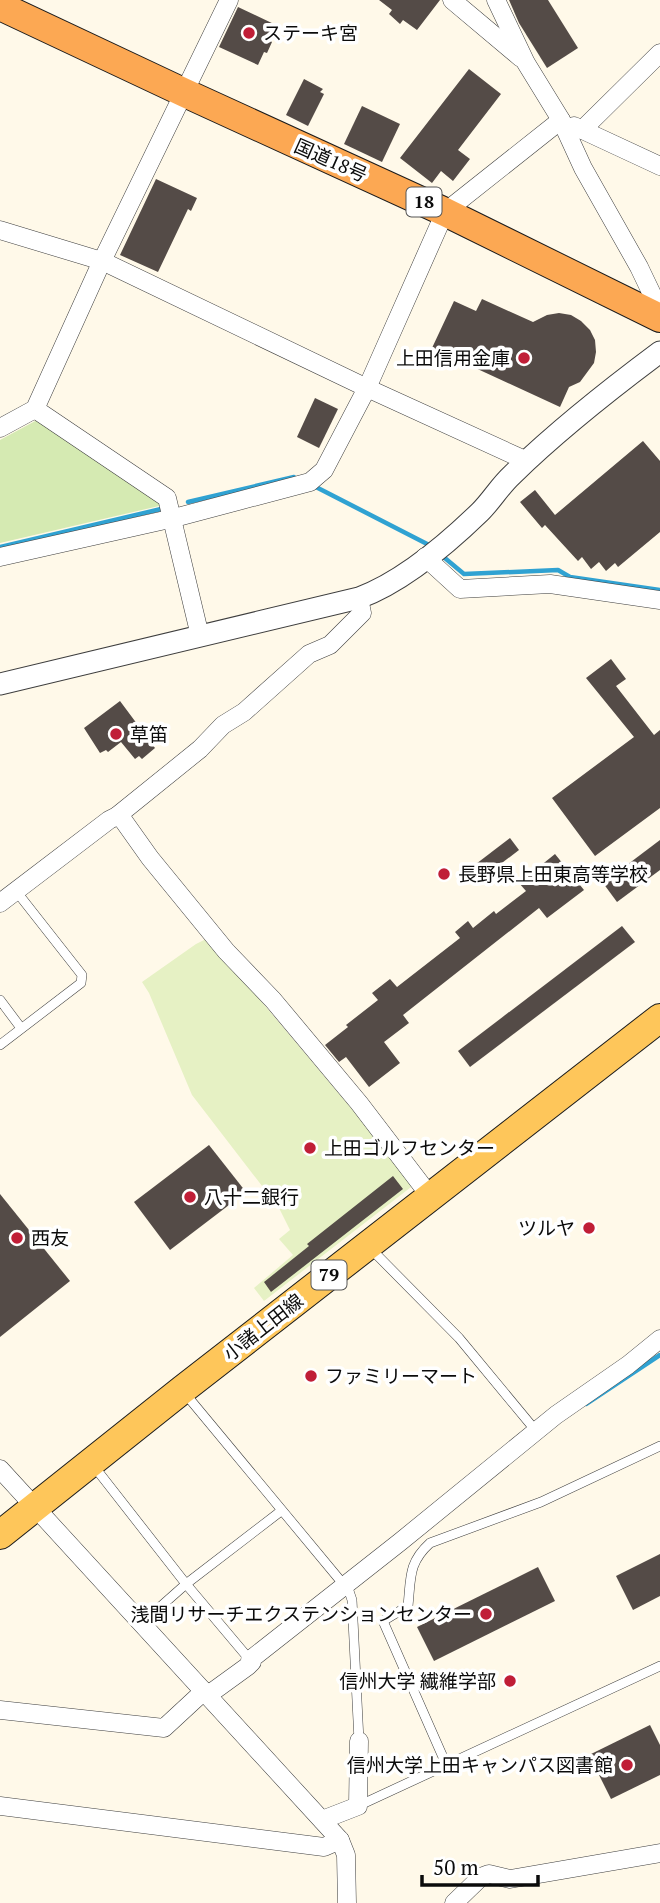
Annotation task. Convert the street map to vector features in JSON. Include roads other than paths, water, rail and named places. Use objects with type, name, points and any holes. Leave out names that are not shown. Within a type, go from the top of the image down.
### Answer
[{"type":"highway","name":"国道18号","points":[[0,6],[444,212],[660,318]]},
{"type":"main road","name":"小諸上田線","points":[[0,1535],[660,1018]]},
{"type":"street","points":[[0,428],[35,409],[229,0]]},
{"type":"street","points":[[452,0],[526,63]]},
{"type":"street","points":[[496,0],[526,63],[561,120],[583,168],[639,267],[660,311]]},
{"type":"street","points":[[582,130],[660,53]]},
{"type":"street","points":[[561,120],[660,166]]},
{"type":"street","points":[[0,557],[174,518],[310,482],[324,470],[367,388],[444,212],[561,120]]},
{"type":"street","points":[[1,233],[103,261],[367,388],[527,461]]},
{"type":"street","points":[[0,684],[359,598],[380,590],[432,552],[483,509],[510,476],[604,394],[660,352]]},
{"type":"street","points":[[35,409],[167,498],[174,518],[200,636]]},
{"type":"street","points":[[432,552],[460,589],[550,583],[660,600]]},
{"type":"street","points":[[0,903],[109,820],[117,817],[200,749],[223,725],[244,712],[309,654],[330,645],[362,614],[359,598]]},
{"type":"street","points":[[117,817],[123,820],[150,858],[226,951],[274,1000],[359,1102],[430,1196]]},
{"type":"street","points":[[0,1710],[164,1728],[206,1693],[248,1666],[252,1662],[250,1660],[347,1589],[536,1431],[660,1339]]},
{"type":"street","points":[[0,1469],[340,1840],[346,1855],[351,1901]]},
{"type":"street","points":[[322,1820],[358,1805],[359,1741]]},
{"type":"street","points":[[0,1806],[324,1847],[340,1840]]},
{"type":"street","points":[[454,1903],[481,1877],[489,1874],[510,1879],[660,1853]]},
{"type":"lane","points":[[0,1045],[81,983],[82,975],[16,891]]},
{"type":"lane","points":[[0,1000],[22,1028]]},
{"type":"lane","points":[[368,1245],[459,1338],[536,1431]]},
{"type":"lane","points":[[182,1390],[347,1589],[359,1741]]},
{"type":"lane","points":[[446,1764],[383,1621],[408,1606],[413,1563],[417,1554],[429,1543],[541,1503],[660,1446]]},
{"type":"lane","points":[[91,1463],[250,1660]]},
{"type":"lane","points":[[142,1623],[186,1584],[281,1511]]},
{"type":"lane","points":[[358,1805],[660,1666]]},
{"type":"waterway","points":[[188,502],[294,477]]},
{"type":"waterway","points":[[314,486],[431,546]]},
{"type":"waterway","points":[[0,547],[161,509]]},
{"type":"waterway","points":[[440,554],[464,574],[558,570],[570,577],[660,590]]},
{"type":"waterway","points":[[586,1404],[660,1355]]},
{"type":"place","name":"ステーキ宮","points":[[249,33]]},
{"type":"place","name":"上田信用金庫","points":[[524,358]]},
{"type":"place","name":"草笛","points":[[116,734]]},
{"type":"place","name":"長野県上田東高等学校","points":[[444,874]]},
{"type":"place","name":"上田ゴルフセンター","points":[[310,1148]]},
{"type":"place","name":"八十二銀行","points":[[190,1197]]},
{"type":"place","name":"ツルヤ","points":[[589,1228]]},
{"type":"place","name":"西友","points":[[17,1238]]},
{"type":"place","name":"ファミリーマート","points":[[311,1376]]},
{"type":"place","name":"浅間リサーチエクステンションセンター","points":[[486,1614]]},
{"type":"place","name":"信州大学 繊維学部","points":[[510,1681]]},
{"type":"place","name":"信州大学上田キャンパス図書館","points":[[627,1765]]}]
